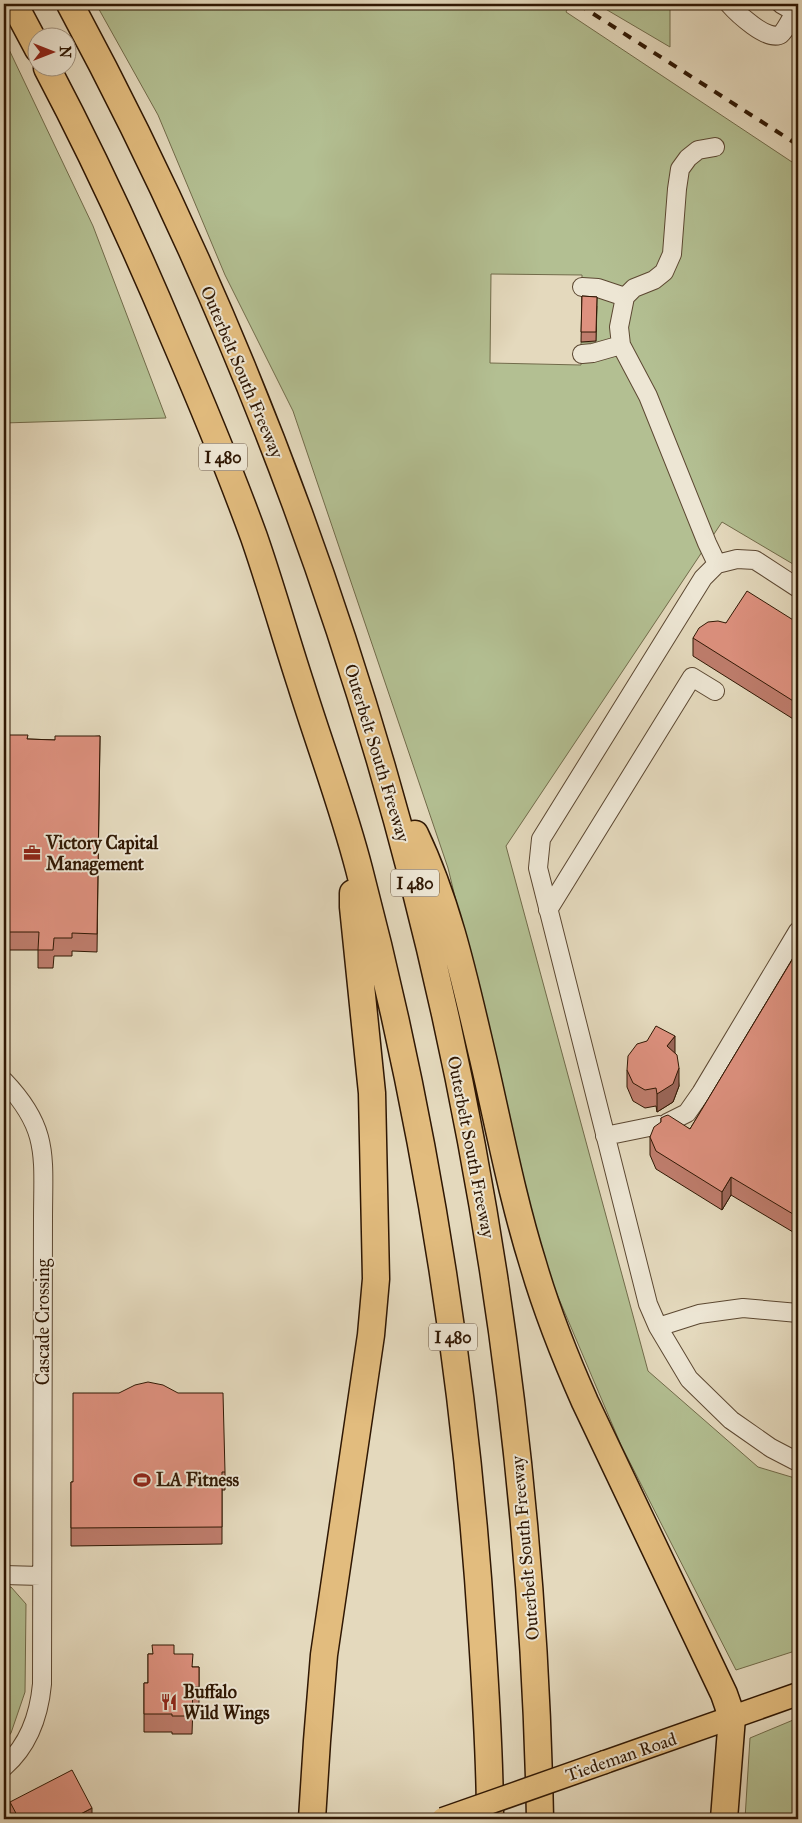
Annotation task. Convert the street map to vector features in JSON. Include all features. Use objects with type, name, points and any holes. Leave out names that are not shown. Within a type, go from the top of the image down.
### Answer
[{"type":"highway","points":[[14,4],[28,30]]},
{"type":"highway","name":"Outerbelt South Freeway","points":[[70,4],[172,209],[246,378],[285,474],[330,601],[385,773],[416,885],[439,984],[480,1182],[497,1292],[521,1485],[535,1677],[540,1819]]},
{"type":"highway","name":"I 480","points":[[52,78],[132,240],[212,427],[254,539],[358,864],[396,1020],[416,1116],[450,1312],[463,1411],[478,1573],[485,1674],[490,1819]]},
{"type":"highway","points":[[385,773],[426,858],[450,924],[532,1263],[552,1322],[569,1367],[724,1694],[732,1717],[724,1819]]},
{"type":"highway","points":[[312,1819],[324,1655],[371,1335],[376,1279],[372,1093],[353,907],[354,875],[358,864]]},
{"type":"main road","name":"Tiedeman Road","points":[[443,1819],[798,1694]]},
{"type":"lane","points":[[729,4],[740,16],[763,32],[775,36],[781,34],[791,8]]},
{"type":"lane","points":[[715,147],[698,150],[688,158],[680,169],[672,254],[664,272],[654,280],[634,288],[625,297],[619,326],[621,345],[648,396],[717,564]]},
{"type":"lane","points":[[582,287],[598,288],[625,297]]},
{"type":"lane","points":[[582,354],[621,345]]},
{"type":"lane","points":[[798,588],[756,560],[736,559],[717,564],[703,578],[541,839],[538,868],[648,1304],[658,1327],[689,1379],[731,1420],[772,1448],[798,1462]]},
{"type":"lane","points":[[548,910],[692,676],[714,691]]},
{"type":"lane","points":[[605,1136],[663,1124],[687,1113],[701,1093],[798,931]]},
{"type":"lane","name":"Cascade Crossing","points":[[4,1081],[17,1094],[32,1116],[43,1150],[42,1684],[40,1703],[26,1741],[12,1760],[4,1767]]},
{"type":"lane","points":[[658,1327],[698,1314],[743,1308],[798,1313]]},
{"type":"lane","points":[[4,1576],[42,1576]]},
{"type":"green space","points":[[96,4],[570,4],[566,12],[798,166],[798,567],[722,522],[506,846],[648,1371],[758,1467],[798,1479],[798,1650],[736,1670],[621,1445],[545,1266],[448,868],[293,411],[225,275],[158,115]],"holes":[[[491,274],[582,275],[582,305],[597,306],[596,342],[581,342],[581,365],[490,363]]]},
{"type":"green space","points":[[597,4],[670,4],[670,47]]},
{"type":"green space","points":[[4,39],[93,226],[166,418],[4,423]]},
{"type":"green space","points":[[4,1587],[11,1587],[26,1604],[25,1692],[11,1733],[4,1742]]},
{"type":"green space","points":[[798,1718],[798,1819],[745,1819],[750,1738]]},
{"type":"building","points":[[582,296],[597,297],[596,332],[581,332]]},
{"type":"building","points":[[747,591],[798,623],[798,704],[693,638],[699,628],[708,622],[718,621],[726,623]]},
{"type":"building","points":[[4,735],[28,735],[27,739],[55,740],[55,736],[100,736],[97,934],[72,933],[72,938],[54,938],[53,950],[38,950],[39,932],[4,932]]},
{"type":"building","points":[[798,950],[798,1217],[731,1177],[722,1192],[656,1151],[650,1137],[654,1127],[661,1122],[661,1118],[668,1115],[690,1129]]},
{"type":"building","points":[[656,1026],[675,1036],[667,1046],[677,1055],[679,1068],[673,1084],[657,1094],[656,1088],[645,1090],[633,1083],[627,1070],[628,1056],[637,1044],[647,1041]]},
{"type":"building","points":[[148,1382],[163,1385],[178,1393],[223,1393],[225,1472],[222,1472],[222,1527],[71,1528],[73,1393],[119,1393],[135,1385]]},
{"type":"building","points":[[152,1645],[174,1645],[174,1654],[193,1654],[192,1667],[199,1667],[199,1687],[193,1687],[192,1716],[144,1714],[144,1683],[148,1683],[148,1654],[153,1654]]},
{"type":"building","points":[[72,1770],[92,1808],[71,1819],[19,1819],[10,1802]]},
{"type":"railway","points":[[578,4],[798,145]]},
{"type":"place","name":"Victory Capital Management","points":[[32,853]]},
{"type":"place","name":"LA Fitness","points":[[142,1480]]},
{"type":"place","name":"Buffalo Wild Wings","points":[[169,1702]]}]
